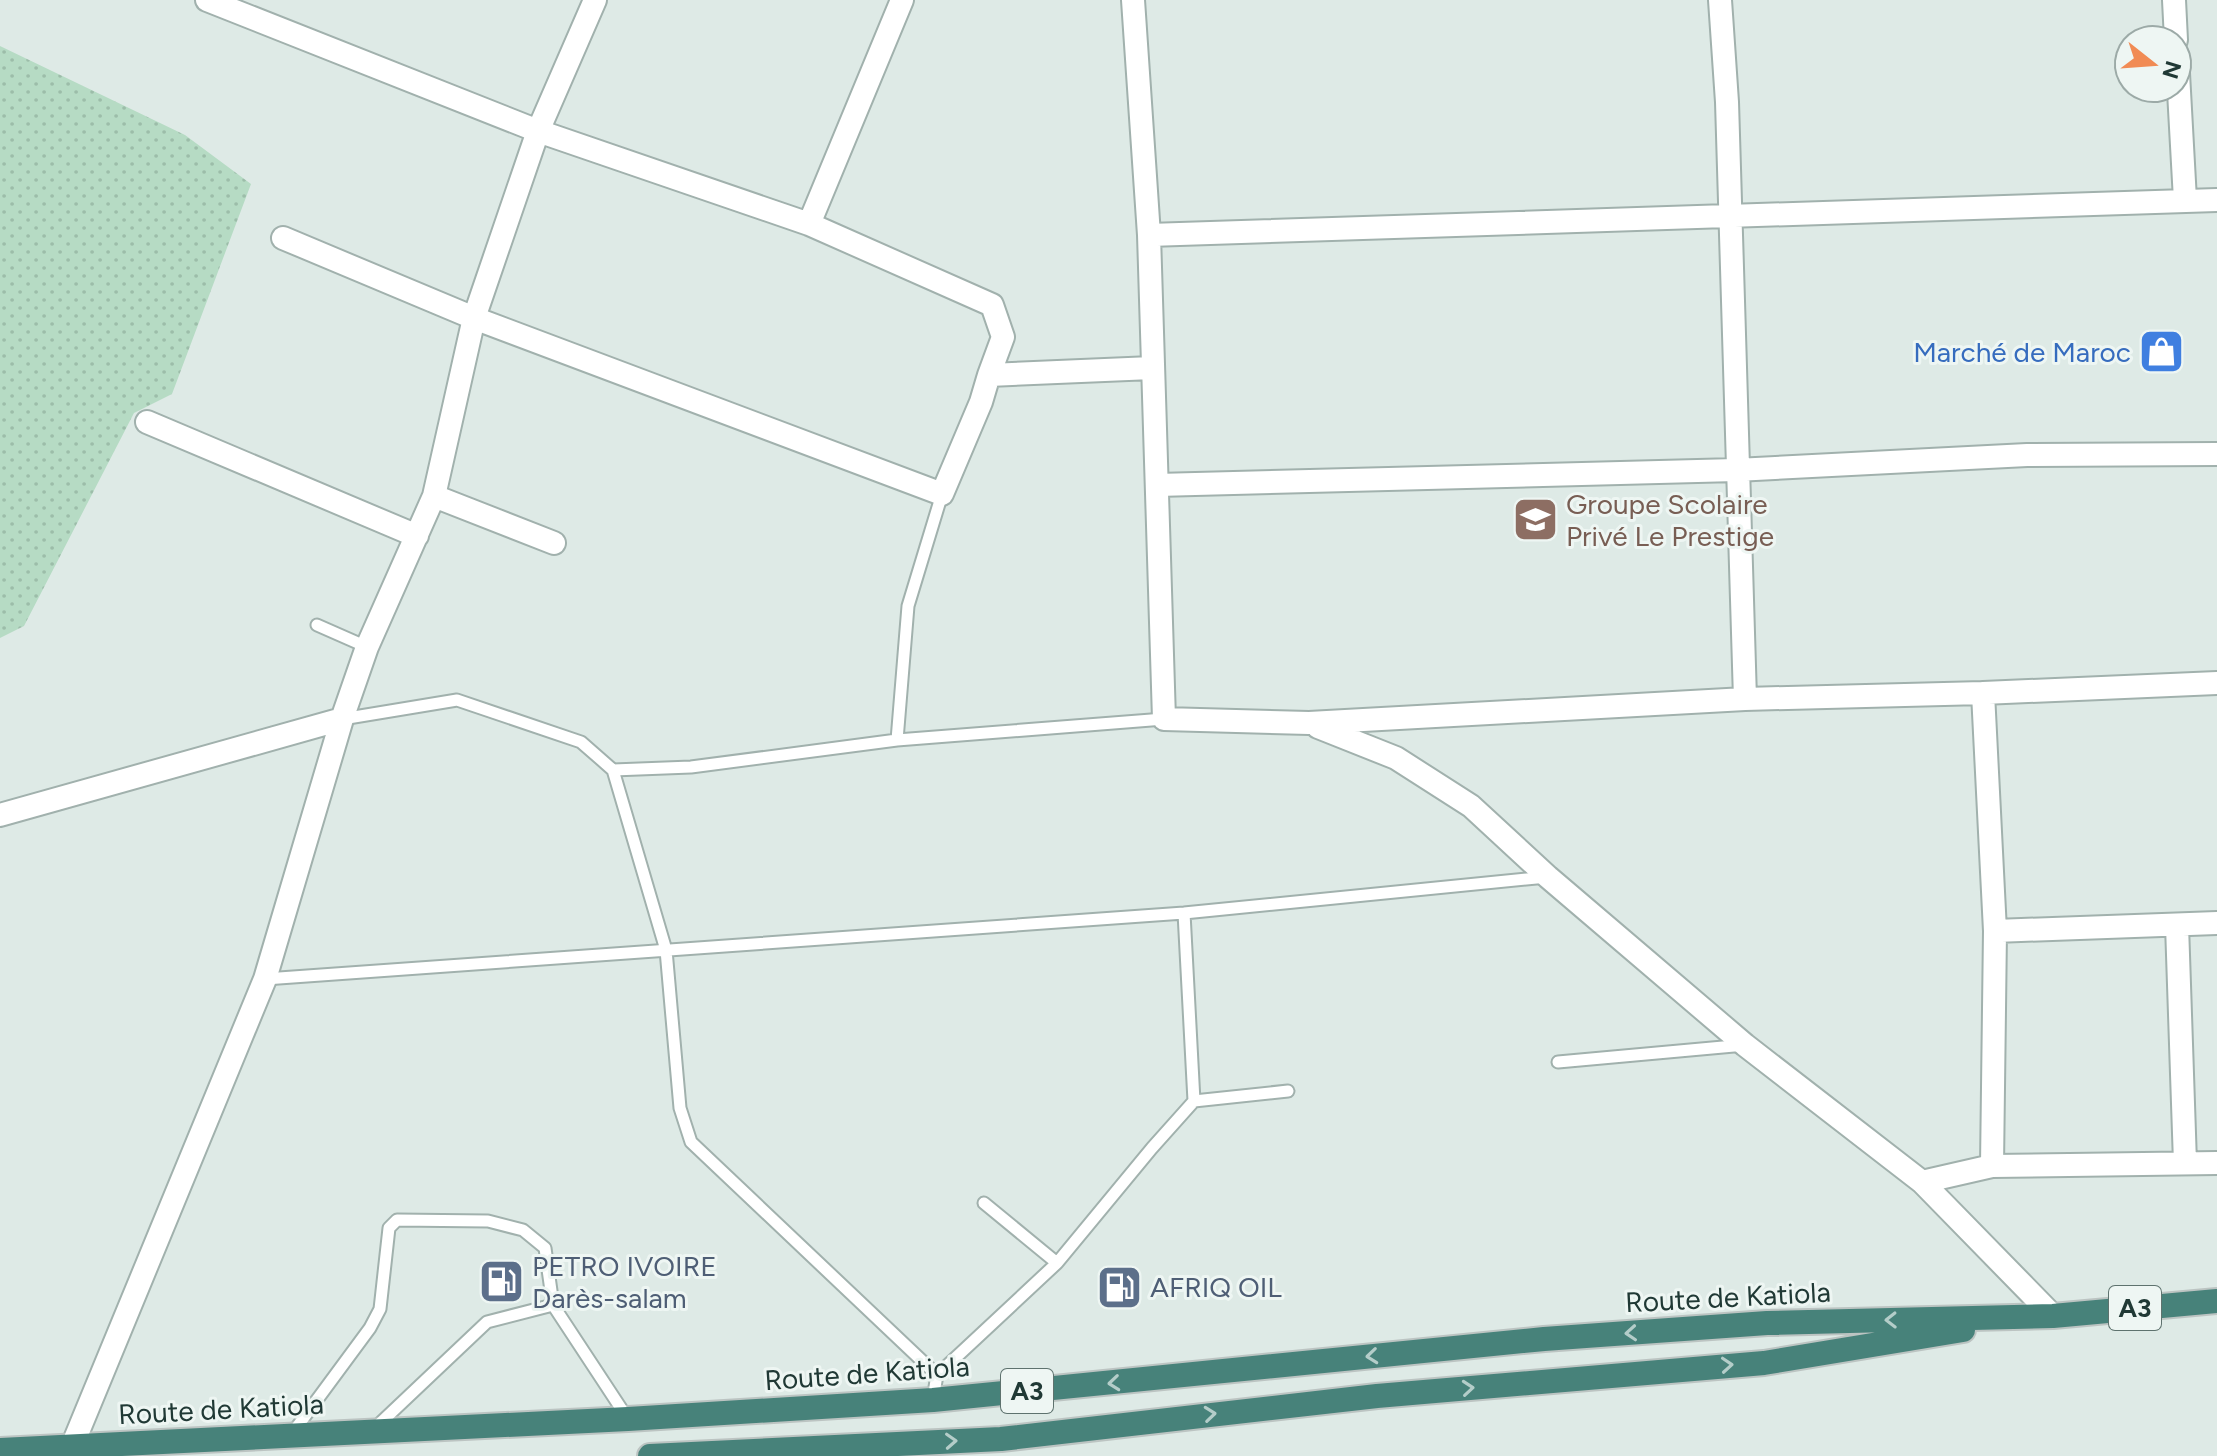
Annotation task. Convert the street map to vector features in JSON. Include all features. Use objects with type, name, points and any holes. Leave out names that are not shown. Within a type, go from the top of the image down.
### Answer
[{"type":"highway","name":"A3","points":[[650,1456],[1001,1439],[1377,1396],[1764,1363],[2053,1316],[2217,1301]]},
{"type":"highway","name":"Route de Katiola","points":[[0,1450],[70,1451],[933,1400],[1576,1337],[1767,1323],[2053,1316]]},
{"type":"street","points":[[207,0],[538,131],[809,224],[992,305],[1003,337],[981,402],[942,494],[474,318],[283,238]]},
{"type":"street","points":[[70,1451],[265,979],[342,719],[367,647],[434,496],[474,318],[538,131],[595,0]]},
{"type":"street","points":[[809,224],[902,0]]},
{"type":"street","points":[[1133,0],[1149,235],[1164,719],[1309,723],[1745,699],[2217,683]]},
{"type":"street","points":[[1720,0],[1727,102],[1745,699]]},
{"type":"street","points":[[2174,0],[2175,24]]},
{"type":"street","points":[[2180,104],[2185,200]]},
{"type":"street","points":[[1149,235],[2217,200]]},
{"type":"street","points":[[989,375],[1152,368]]},
{"type":"street","points":[[147,422],[417,536]]},
{"type":"street","points":[[1157,485],[1736,470],[2027,455],[2217,454]]},
{"type":"street","points":[[434,496],[554,543]]},
{"type":"street","points":[[1983,693],[1995,931],[1992,1166]]},
{"type":"street","points":[[0,815],[342,719]]},
{"type":"street","points":[[1309,723],[1396,758],[1471,806],[1548,877],[1745,1045],[1922,1182],[2053,1316]]},
{"type":"street","points":[[1995,931],[2217,923]]},
{"type":"street","points":[[2177,925],[2185,1163]]},
{"type":"street","points":[[1922,1182],[1992,1166],[2217,1163]]},
{"type":"lane","points":[[897,740],[908,606],[942,494]]},
{"type":"lane","points":[[317,625],[367,647]]},
{"type":"lane","points":[[342,719],[457,700],[581,742],[613,770],[666,950],[680,1108],[691,1142],[937,1375]]},
{"type":"lane","points":[[613,770],[691,767],[897,740],[1164,719]]},
{"type":"lane","points":[[265,979],[1184,913],[1548,877]]},
{"type":"lane","points":[[1184,913],[1194,1101]]},
{"type":"lane","points":[[1558,1062],[1745,1045]]},
{"type":"lane","points":[[933,1400],[937,1375],[1057,1263],[1194,1101],[1288,1091]]},
{"type":"lane","points":[[984,1203],[1057,1263]]},
{"type":"lane","points":[[290,1436],[370,1328],[380,1309],[389,1228],[397,1220],[488,1221],[523,1230],[545,1248],[553,1305],[628,1419]]},
{"type":"lane","points":[[373,1431],[487,1322],[553,1305]]},
{"type":"green space","points":[[0,46],[185,135],[251,184],[172,394],[134,413],[24,626],[0,638]]},
{"type":"place","name":"Marché de Maroc","points":[[2162,352]]},
{"type":"place","name":"Groupe Scolaire Privé Le Prestige","points":[[1535,520]]},
{"type":"place","name":"PETRO IVOIRE Darès-salam","points":[[501,1282]]},
{"type":"place","name":"AFRIQ OIL","points":[[1119,1287]]}]
